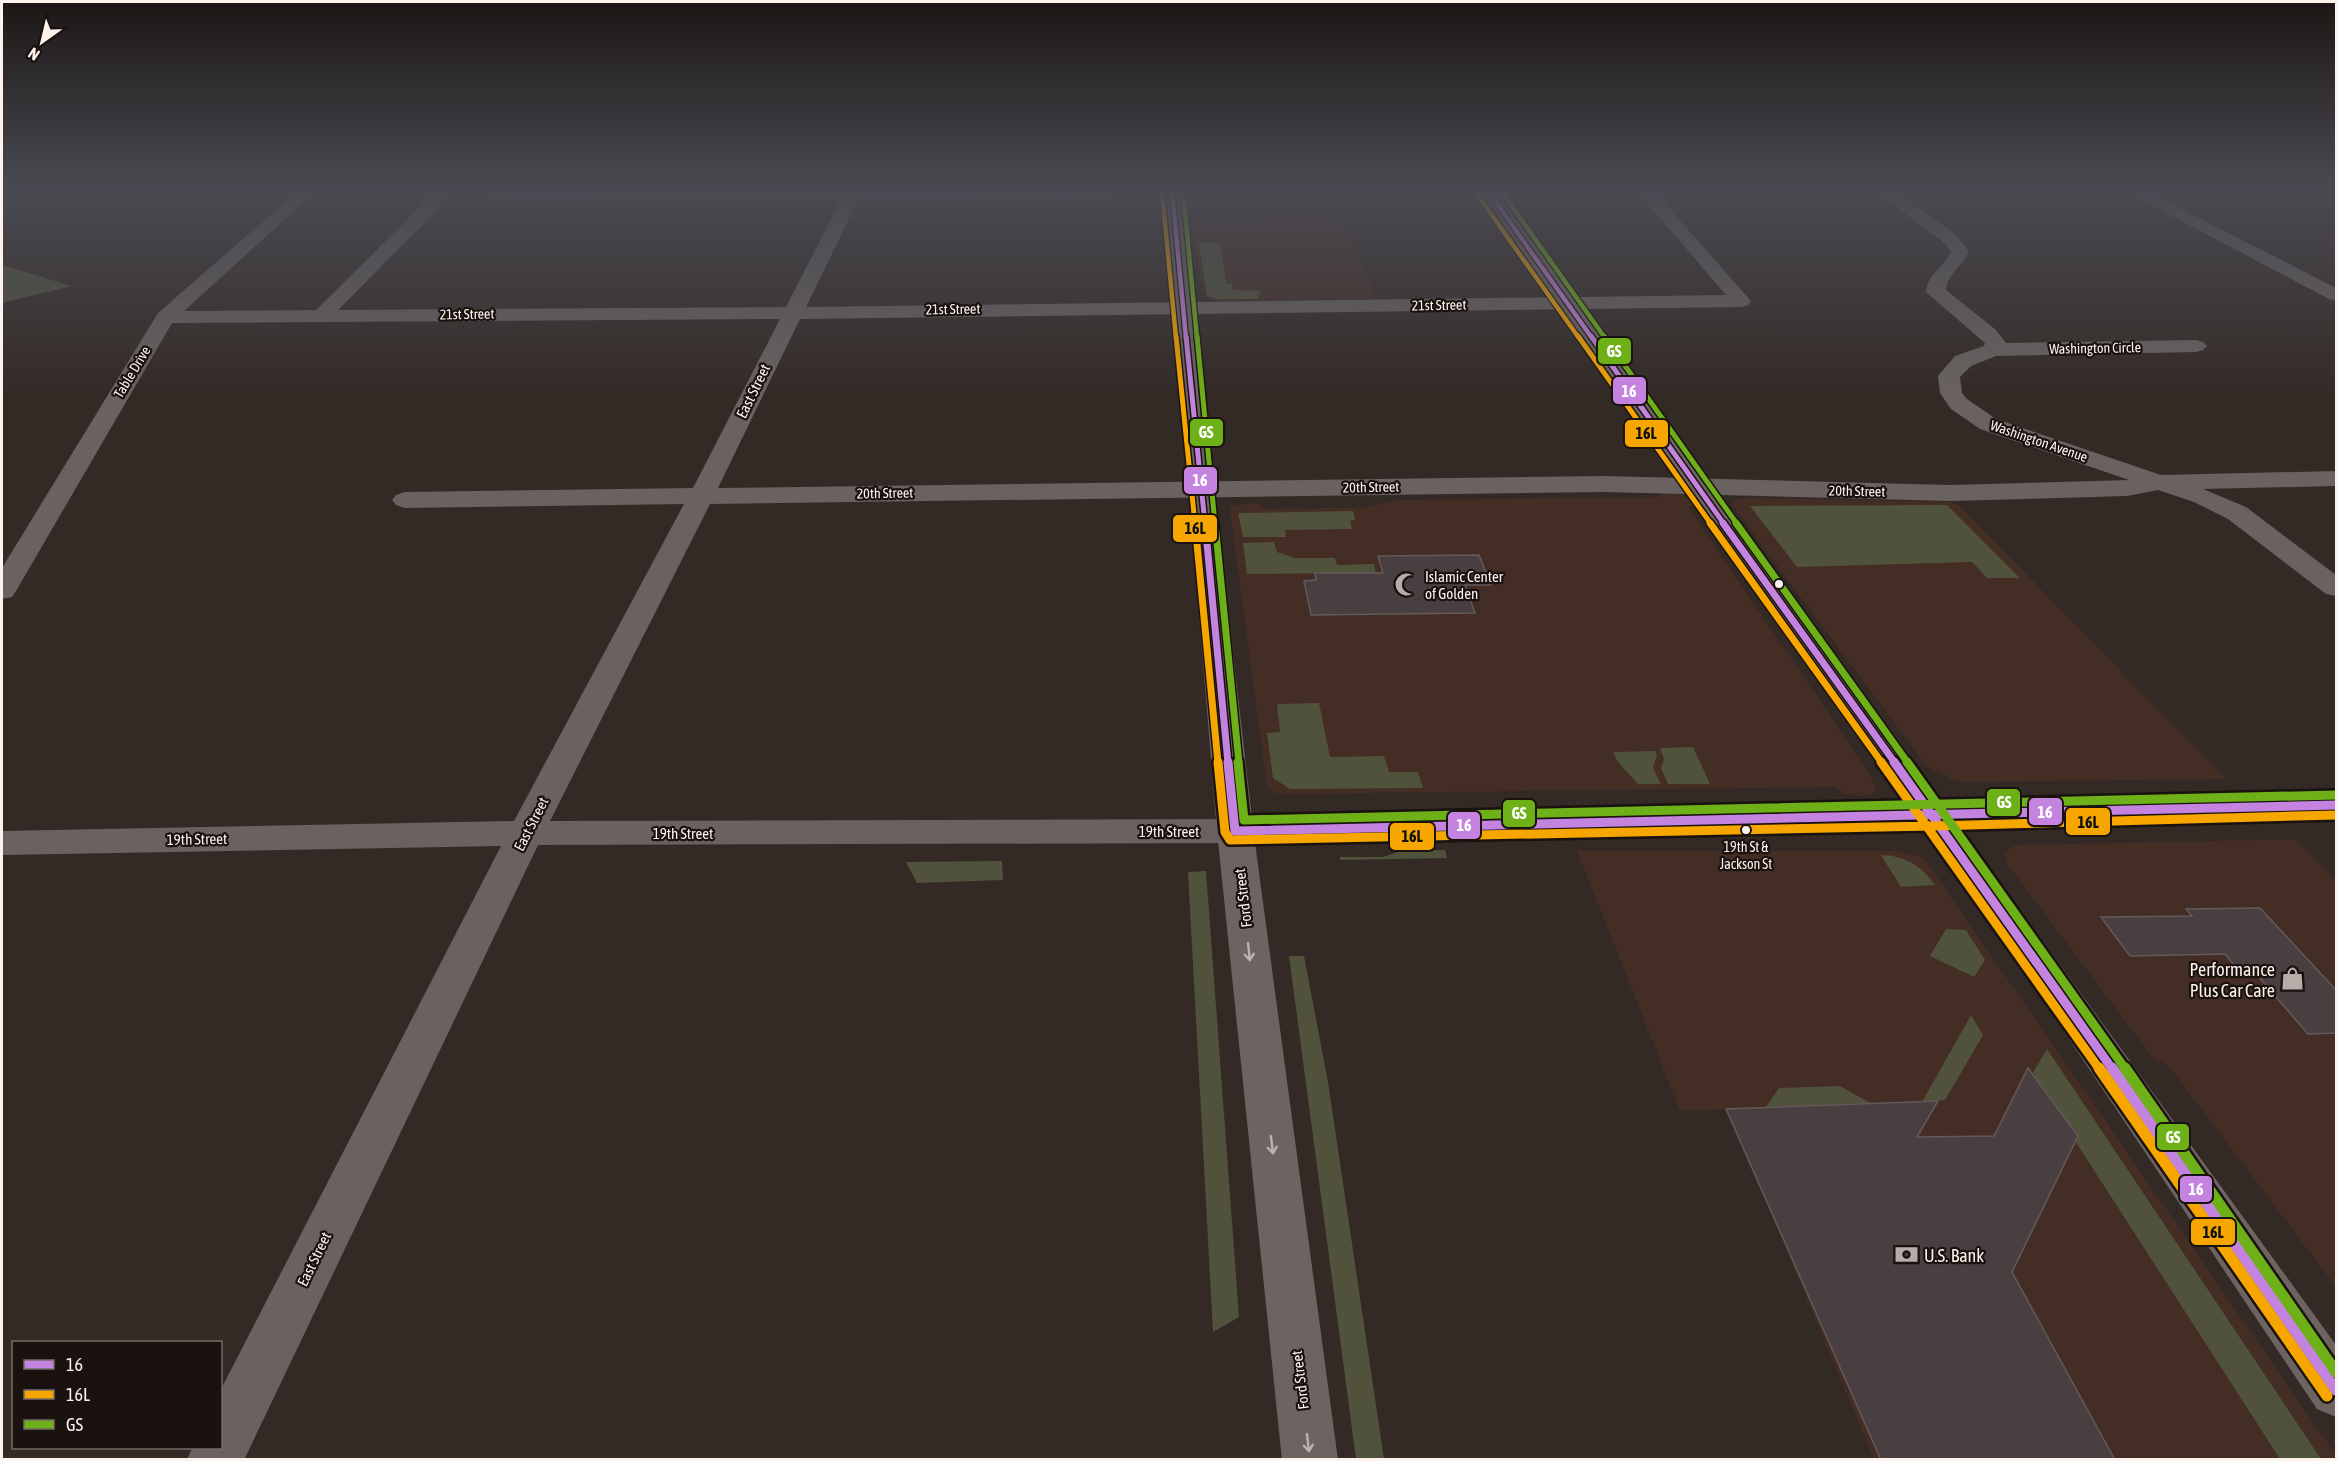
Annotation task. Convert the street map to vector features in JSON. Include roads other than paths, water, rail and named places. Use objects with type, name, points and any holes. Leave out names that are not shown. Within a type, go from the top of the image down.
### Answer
[{"type":"main road","name":"Ford Street","points":[[1180,259],[1200,489],[1235,831],[1310,1460]]},
{"type":"main road","points":[[1535,259],[1933,816],[2337,1389]]},
{"type":"main road","name":"19th Street","points":[[1235,831],[2337,805]]},
{"type":"street","name":"Table Drive","points":[[2,591],[165,317],[231,259]]},
{"type":"street","points":[[322,315],[378,259]]},
{"type":"street","name":"East Street","points":[[222,1446],[526,833],[702,495],[819,259]]},
{"type":"street","name":"21st Street","points":[[165,317],[791,313],[993,308],[1566,304],[1741,300],[1705,259]]},
{"type":"street","points":[[1957,259],[1937,281],[1936,292],[1989,334],[1996,343],[1993,350]]},
{"type":"street","points":[[2267,259],[2337,295]]},
{"type":"street","name":"Washington Circle","points":[[1993,350],[2196,346]]},
{"type":"street","name":"Washington Avenue","points":[[1993,350],[1963,362],[1949,375],[1951,393],[1971,413],[1988,424],[2014,435],[2162,482],[2237,513],[2337,588]]},
{"type":"street","name":"20th Street","points":[[405,500],[1605,484],[1950,493],[2127,488],[2162,482],[2337,478]]},
{"type":"street","name":"19th Street","points":[[2,843],[526,833],[1235,831]]},
{"type":"place","name":"Islamic Center of Golden","points":[[1407,585]]},
{"type":"place","name":"19th St & Jackson St","points":[[1746,830]]},
{"type":"place","name":"Performance Plus Car Care","points":[[2293,979]]},
{"type":"place","name":"U.S. Bank","points":[[1906,1255]]}]
